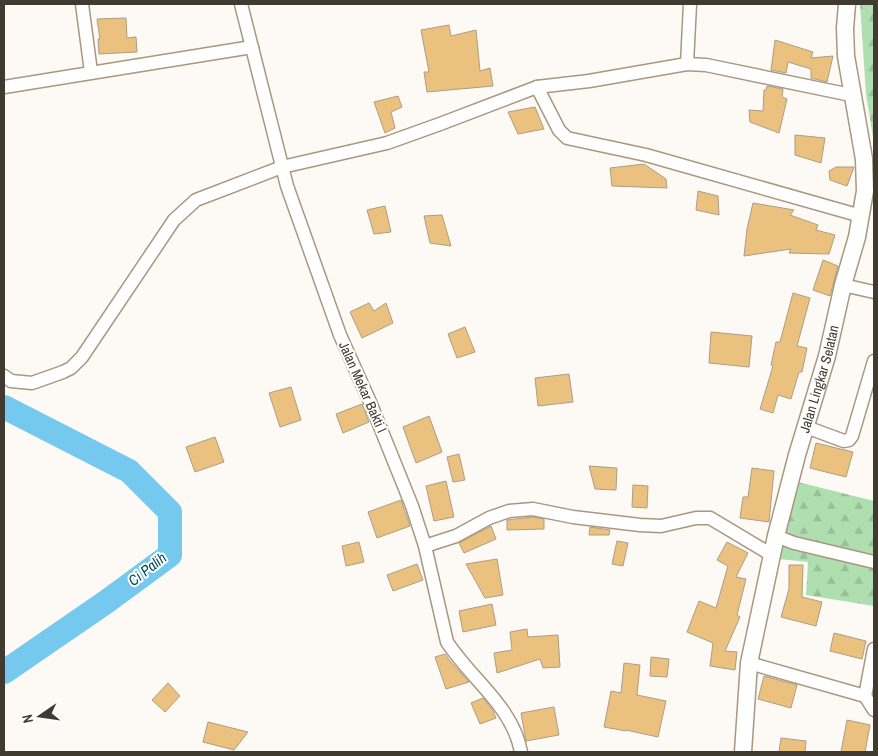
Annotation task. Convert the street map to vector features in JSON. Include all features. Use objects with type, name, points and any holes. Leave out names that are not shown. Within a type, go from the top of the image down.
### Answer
[{"type":"street","points":[[82,4],[91,72]]},
{"type":"street","name":"Jalan Mekar Bakti I","points":[[241,4],[282,167],[297,217],[340,335],[370,402],[409,498],[424,546],[447,642],[512,723],[518,739],[520,752]]},
{"type":"street","points":[[687,64],[690,4]]},
{"type":"street","name":"Jalan Lingkar Selatan","points":[[743,752],[749,663],[776,536],[789,484],[827,356],[843,285],[857,237],[865,191],[864,159],[851,95],[846,56],[845,28],[847,4]]},
{"type":"street","points":[[4,87],[252,48]]},
{"type":"street","points":[[4,376],[11,381],[32,383],[70,368],[82,358],[174,220],[196,200],[282,167],[387,143],[537,87],[589,81],[687,64],[706,65],[851,95]]},
{"type":"street","points":[[537,87],[559,130],[567,138],[646,155],[861,216]]},
{"type":"street","points":[[843,285],[874,292]]},
{"type":"street","points":[[806,427],[844,441],[849,440],[852,436],[874,361]]},
{"type":"street","points":[[424,546],[456,536],[489,518],[509,511],[533,509],[573,517],[661,526],[696,518],[710,518],[772,555]]},
{"type":"street","points":[[776,536],[794,543],[874,562]]},
{"type":"street","points":[[865,696],[874,649]]},
{"type":"street","points":[[749,663],[865,696],[874,710]]},
{"type":"green space","points":[[860,4],[874,4],[874,143],[866,94]]},
{"type":"green space","points":[[798,482],[874,501],[874,606],[806,595],[808,562],[779,559]]},
{"type":"building","points":[[126,18],[127,38],[136,37],[137,52],[99,54],[98,39],[100,39],[97,19]]},
{"type":"building","points":[[449,25],[451,36],[476,30],[480,71],[490,68],[493,86],[427,92],[424,72],[429,72],[421,30]]},
{"type":"building","points":[[775,40],[813,52],[811,58],[833,56],[827,82],[811,78],[811,69],[788,62],[786,73],[771,70]]},
{"type":"building","points":[[767,86],[783,89],[782,97],[787,99],[779,133],[750,122],[749,110],[763,111],[764,90],[766,90]]},
{"type":"building","points":[[398,96],[402,107],[391,112],[395,128],[385,133],[374,102]]},
{"type":"building","points":[[535,107],[544,129],[518,134],[508,112]]},
{"type":"building","points":[[795,135],[825,138],[821,163],[795,155]]},
{"type":"building","points":[[644,164],[666,179],[667,188],[612,186],[610,168]]},
{"type":"building","points":[[836,167],[854,167],[847,186],[830,180],[829,171]]},
{"type":"building","points":[[698,191],[718,196],[719,215],[696,210]]},
{"type":"building","points":[[753,203],[794,210],[790,215],[818,225],[816,230],[835,235],[829,254],[789,253],[791,249],[744,256],[747,229]]},
{"type":"building","points":[[385,206],[391,232],[374,234],[367,210]]},
{"type":"building","points":[[442,215],[451,246],[430,243],[424,216]]},
{"type":"building","points":[[823,260],[838,266],[830,296],[813,290]]},
{"type":"building","points":[[793,293],[810,298],[797,346],[807,348],[802,372],[799,372],[791,399],[778,395],[773,413],[760,409],[773,366],[771,365],[776,342],[780,342]]},
{"type":"building","points":[[369,303],[374,311],[386,303],[393,323],[362,338],[350,312]]},
{"type":"building","points":[[465,327],[475,352],[457,358],[448,334]]},
{"type":"building","points":[[711,332],[752,336],[749,367],[709,363]]},
{"type":"building","points":[[569,374],[573,402],[538,406],[535,378]]},
{"type":"building","points":[[291,387],[301,420],[280,427],[269,393]]},
{"type":"building","points":[[362,404],[369,422],[343,433],[336,414]]},
{"type":"building","points":[[429,416],[442,452],[416,463],[403,427]]},
{"type":"building","points":[[215,437],[224,462],[195,472],[186,447]]},
{"type":"building","points":[[816,443],[853,452],[846,477],[810,468]]},
{"type":"building","points":[[459,454],[465,480],[453,482],[447,457]]},
{"type":"building","points":[[589,466],[617,468],[616,490],[595,489]]},
{"type":"building","points":[[752,468],[774,471],[769,522],[740,518],[743,497],[748,497]]},
{"type":"building","points":[[446,481],[454,517],[434,521],[426,486]]},
{"type":"building","points":[[633,485],[648,486],[647,508],[632,507]]},
{"type":"building","points":[[401,500],[410,526],[377,538],[368,512]]},
{"type":"building","points":[[533,517],[544,519],[544,529],[507,530],[507,520]]},
{"type":"building","points":[[491,526],[496,539],[464,553],[459,543]]},
{"type":"building","points":[[590,527],[610,530],[609,535],[589,535]]},
{"type":"building","points":[[617,541],[628,543],[623,566],[612,564]]},
{"type":"building","points":[[359,542],[364,562],[346,566],[342,546]]},
{"type":"building","points":[[727,542],[748,553],[736,577],[746,579],[737,615],[740,617],[725,651],[737,652],[735,670],[710,666],[713,643],[687,632],[699,601],[716,608],[728,566],[717,560]]},
{"type":"building","points":[[497,559],[503,595],[485,598],[466,564]]},
{"type":"building","points":[[417,564],[423,580],[393,591],[387,575]]},
{"type":"building","points":[[789,565],[803,565],[802,597],[822,602],[816,626],[781,617],[789,589]]},
{"type":"building","points":[[492,604],[496,625],[463,632],[459,611]]},
{"type":"building","points":[[527,629],[528,637],[558,635],[560,667],[543,668],[540,659],[497,673],[494,653],[512,650],[510,632]]},
{"type":"building","points":[[834,633],[866,641],[862,659],[830,651]]},
{"type":"building","points":[[445,654],[469,682],[446,689],[435,657]]},
{"type":"building","points":[[651,657],[669,659],[667,677],[650,676]]},
{"type":"building","points":[[624,663],[640,665],[637,695],[666,701],[658,737],[604,727],[611,691],[621,693]]},
{"type":"building","points":[[764,676],[797,685],[791,708],[758,699]]},
{"type":"building","points":[[168,683],[180,696],[165,712],[152,700]]},
{"type":"building","points":[[483,698],[496,718],[480,724],[471,703]]},
{"type":"building","points":[[554,707],[559,735],[526,741],[521,713]]},
{"type":"building","points":[[847,720],[870,725],[865,752],[841,752]]},
{"type":"building","points":[[208,722],[248,732],[234,750],[203,742]]},
{"type":"building","points":[[781,738],[806,741],[805,752],[779,752]]},
{"type":"waterway","name":"Ci Palih","points":[[4,407],[129,471],[170,512],[170,555],[106,602],[4,672]]}]
